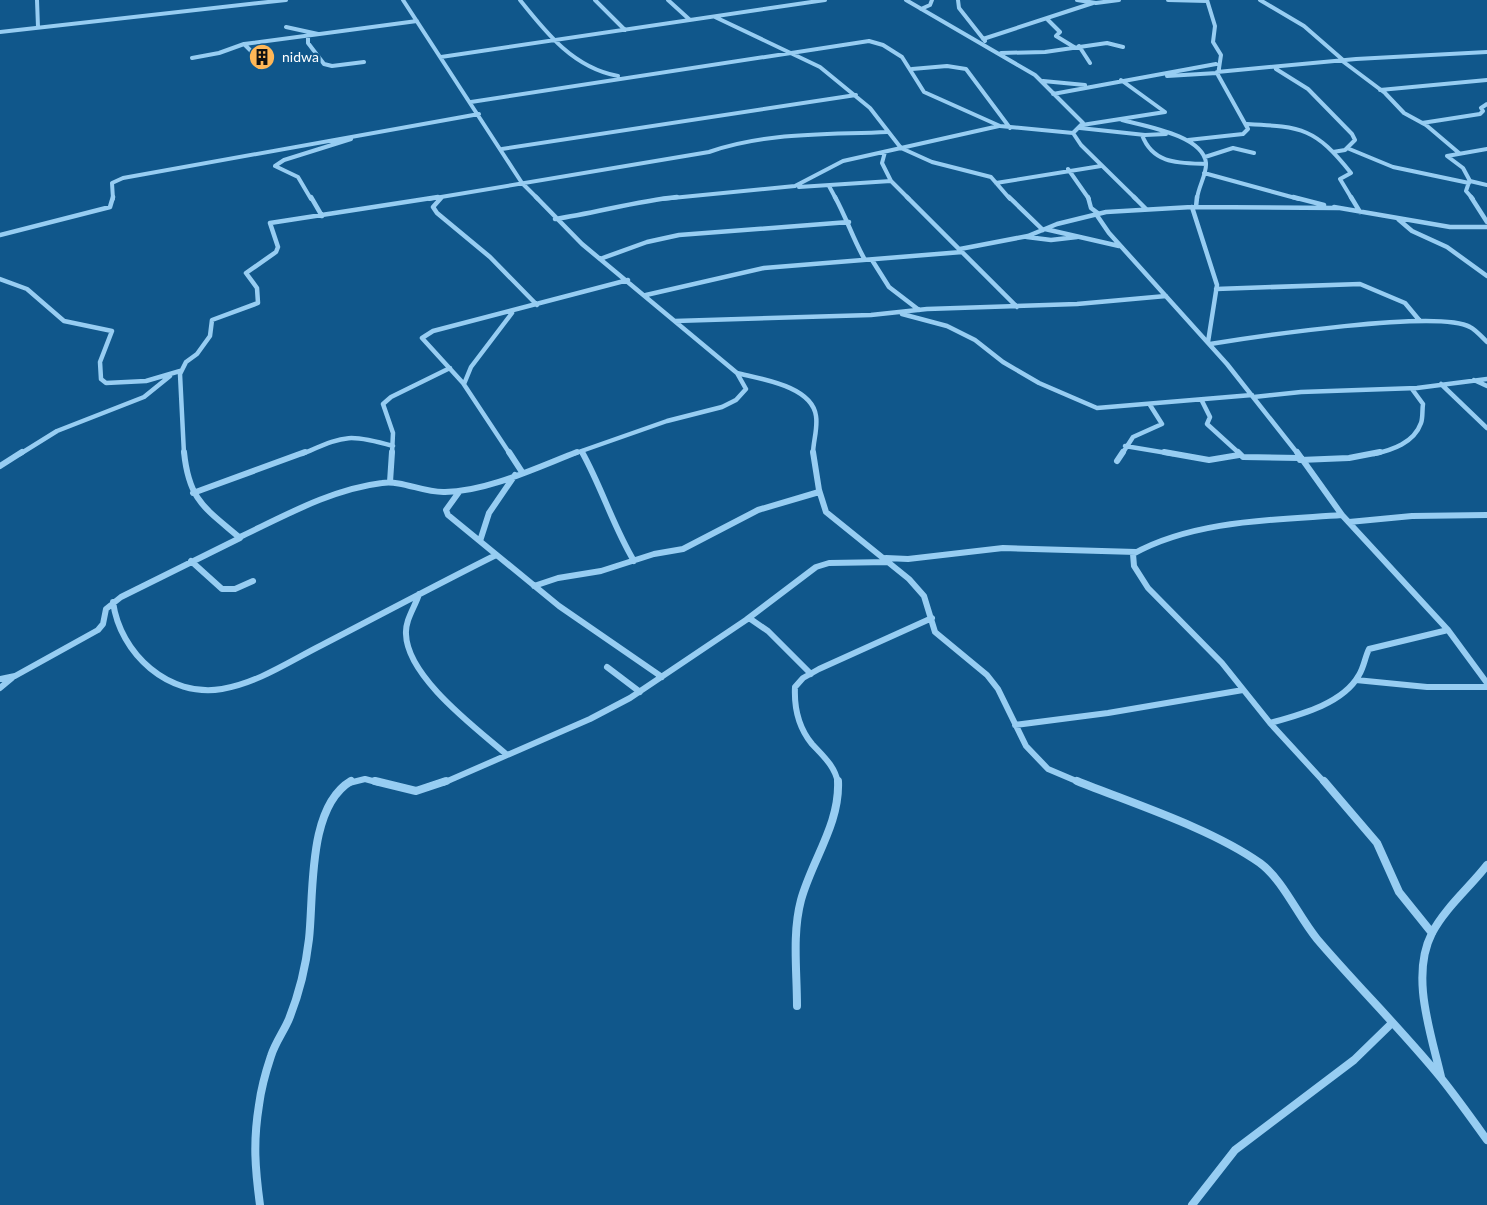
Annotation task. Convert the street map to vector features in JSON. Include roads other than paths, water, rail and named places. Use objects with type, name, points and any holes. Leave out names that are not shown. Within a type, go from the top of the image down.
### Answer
[{"type":"street","points":[[37,0],[38,27]]},
{"type":"street","points":[[0,32],[286,0]]},
{"type":"street","points":[[0,688],[15,676],[98,630],[103,624],[106,609],[113,602],[240,537],[329,499],[390,482],[414,485],[435,492],[459,491],[582,452],[642,427],[739,399],[746,389],[737,373],[600,259],[555,219],[522,183],[480,114],[403,0]]},
{"type":"street","points":[[520,0],[555,39],[600,74],[634,77]]},
{"type":"street","points":[[595,0],[625,30]]},
{"type":"street","points":[[668,0],[690,20]]},
{"type":"street","points":[[441,57],[825,0]]},
{"type":"street","points":[[906,0],[1000,53],[1043,81],[1082,122],[1073,133]]},
{"type":"street","points":[[921,9],[933,0]]},
{"type":"street","points":[[958,0],[959,8],[988,46]]},
{"type":"street","points":[[1077,0],[1093,3]]},
{"type":"street","points":[[983,39],[1048,20],[1093,3],[1119,0]]},
{"type":"street","points":[[1168,0],[1207,0],[1215,26],[1213,42],[1221,55],[1216,64],[1221,87],[1247,124],[1248,132],[1243,134],[1188,140]]},
{"type":"street","points":[[1168,0],[1175,5]]},
{"type":"street","points":[[1260,0],[1294,17],[1404,113],[1422,123],[1459,153]]},
{"type":"street","points":[[715,17],[820,67],[856,95],[878,117],[901,148],[932,162],[984,174],[1044,229],[1122,247]]},
{"type":"street","points":[[1048,20],[1060,32],[1056,36],[1074,47]]},
{"type":"street","points":[[192,57],[219,53],[244,44],[417,21]]},
{"type":"street","points":[[1036,23],[1054,26]]},
{"type":"street","points":[[286,27],[318,34]]},
{"type":"street","points":[[308,36],[308,43],[319,54],[324,64],[333,66],[364,62]]},
{"type":"street","points":[[471,102],[874,42],[885,45],[912,69],[924,93],[1010,129],[1073,133],[1101,166],[1146,209]]},
{"type":"street","points":[[1000,53],[1107,43],[1123,47]]},
{"type":"street","points":[[244,44],[252,52]]},
{"type":"street","points":[[1079,46],[1088,55],[1090,63]]},
{"type":"street","points":[[1154,76],[1276,68],[1342,60],[1487,52]]},
{"type":"street","points":[[1053,94],[1216,64]]},
{"type":"street","points":[[912,69],[947,66],[966,69],[1010,129]]},
{"type":"street","points":[[1276,68],[1308,89],[1353,134],[1355,140],[1347,148],[1334,152]]},
{"type":"street","points":[[1080,126],[1166,111],[1121,80]]},
{"type":"street","points":[[1380,90],[1487,80]]},
{"type":"street","points":[[1043,81],[1092,86]]},
{"type":"street","points":[[501,150],[856,95]]},
{"type":"street","points":[[1422,123],[1480,114],[1483,111],[1481,108],[1487,105]]},
{"type":"street","points":[[0,235],[110,207],[113,204],[112,183],[123,178],[368,132],[480,114]]},
{"type":"street","points":[[1122,120],[1188,140],[1205,157],[1206,164],[1194,207],[1211,260],[1216,289],[1209,343]]},
{"type":"street","points":[[1247,124],[1298,129],[1321,140],[1351,173],[1350,176],[1340,179],[1360,212]]},
{"type":"street","points":[[771,189],[805,183],[843,162],[1000,126]]},
{"type":"street","points":[[1080,126],[1142,135],[1169,133]]},
{"type":"street","points":[[322,216],[298,177],[277,168],[276,164],[368,132]]},
{"type":"street","points":[[0,279],[27,289],[64,321],[112,331],[100,362],[101,379],[106,383],[129,383],[180,371],[210,336],[212,320],[258,303],[257,288],[246,273],[276,252],[279,247],[269,223],[709,152],[758,140],[887,132]]},
{"type":"street","points":[[1142,135],[1152,156],[1160,160],[1206,164]]},
{"type":"street","points":[[1205,157],[1233,148],[1254,153]]},
{"type":"street","points":[[1347,148],[1393,167],[1487,185]]},
{"type":"street","points":[[1204,172],[1234,183],[1338,208],[1450,227],[1487,224],[1478,205],[1466,191],[1469,182],[1463,168],[1447,156],[1487,149]]},
{"type":"street","points":[[885,152],[882,163],[891,181],[1017,307]]},
{"type":"street","points":[[996,183],[1068,169],[1101,166]]},
{"type":"street","points":[[1068,169],[1084,186],[1091,208],[1122,247],[1209,343],[1253,396],[1342,515],[1448,630],[1487,685]]},
{"type":"street","points":[[555,219],[608,212],[651,200],[891,181]]},
{"type":"street","points":[[829,186],[849,222],[852,236],[865,260]]},
{"type":"street","points":[[444,196],[433,207],[437,213],[490,257],[537,305]]},
{"type":"street","points":[[646,295],[718,276],[764,268],[872,260],[961,250],[1027,237],[1044,229],[1097,214],[1194,207],[1338,208]]},
{"type":"street","points":[[1398,219],[1412,231],[1447,247],[1487,276]]},
{"type":"street","points":[[600,259],[647,242],[679,236],[849,222]]},
{"type":"street","points":[[1027,237],[1051,240],[1078,237]]},
{"type":"street","points":[[872,260],[889,287],[919,310]]},
{"type":"street","points":[[522,472],[464,384],[422,338],[425,334],[512,313],[628,280]]},
{"type":"street","points":[[1216,289],[1360,284],[1405,303],[1420,321]]},
{"type":"street","points":[[675,321],[1017,307],[1166,296]]},
{"type":"street","points":[[464,384],[471,367],[512,313]]},
{"type":"street","points":[[895,313],[947,326],[975,340],[997,357],[1039,383],[1097,408],[1107,410],[1301,392],[1411,388],[1487,379]]},
{"type":"street","points":[[1209,343],[1284,333],[1420,321],[1461,323],[1474,329],[1487,342]]},
{"type":"street","points":[[390,482],[393,433],[383,404],[391,397],[450,368]]},
{"type":"street","points":[[180,371],[184,455],[193,493],[212,516],[240,537]]},
{"type":"street","points":[[737,373],[784,387],[810,402],[816,412],[813,451],[819,492],[826,512],[887,560],[924,597],[935,632],[942,640],[971,660],[998,689],[1026,746],[1048,769],[1231,846],[1261,864],[1278,882],[1293,908],[1316,938],[1442,1078],[1487,1140]]},
{"type":"street","points":[[0,466],[57,431],[144,398],[173,374]]},
{"type":"street","points":[[1474,380],[1487,386]]},
{"type":"street","points":[[1441,384],[1487,428]]},
{"type":"street","points":[[1125,446],[1209,460],[1239,455],[1249,458],[1300,459],[1372,455],[1402,444],[1421,422],[1423,404],[1411,388]]},
{"type":"street","points":[[1202,401],[1209,414],[1207,424],[1209,427],[1225,438],[1239,455]]},
{"type":"street","points":[[1117,461],[1133,437],[1162,424],[1150,405]]},
{"type":"street","points":[[193,493],[278,464],[337,439],[357,436],[393,446]]},
{"type":"street","points":[[582,452],[599,482],[617,532],[634,561]]},
{"type":"street","points":[[480,541],[489,513],[515,474]]},
{"type":"street","points":[[459,491],[446,510],[448,515],[534,586],[610,643],[662,677]]},
{"type":"street","points":[[534,586],[558,578],[601,571],[695,544],[758,510],[819,492]]},
{"type":"street","points":[[1342,515],[1174,536],[1142,547],[1133,554],[1134,566],[1148,588],[1222,663],[1270,723],[1377,843],[1399,892],[1432,933]]},
{"type":"street","points":[[1348,522],[1412,516],[1487,515]]},
{"type":"street","points":[[260,1205],[253,1153],[258,1103],[271,1055],[289,1019],[301,979],[309,938],[311,875],[329,802],[345,783],[357,778],[368,778],[412,792],[423,791],[587,721],[640,692],[749,618],[816,567],[829,563],[908,559],[1003,548],[1136,552]]},
{"type":"street","points":[[113,602],[114,612],[123,630],[150,672],[166,682],[198,690],[221,689],[272,670],[496,555]]},
{"type":"street","points":[[191,561],[211,582],[222,589],[235,589],[253,581]]},
{"type":"street","points":[[419,594],[407,621],[406,637],[423,676],[506,754]]},
{"type":"street","points":[[749,618],[768,631],[811,674]]},
{"type":"street","points":[[797,1006],[797,924],[802,899],[827,840],[838,787],[835,772],[806,736],[795,709],[795,687],[811,674],[932,618]]},
{"type":"street","points":[[1270,723],[1312,709],[1356,680],[1369,649],[1448,630]]},
{"type":"street","points":[[607,667],[640,692]]},
{"type":"street","points":[[0,679],[15,676]]},
{"type":"street","points":[[1356,680],[1427,687],[1487,685]]},
{"type":"street","points":[[1015,725],[1107,713],[1243,690]]},
{"type":"street","points":[[1442,1078],[1424,992],[1425,956],[1432,933],[1487,865]]},
{"type":"street","points":[[1192,1205],[1235,1150],[1354,1059],[1391,1024]]},
{"type":"place","name":"nidwa","points":[[262,57]]}]
